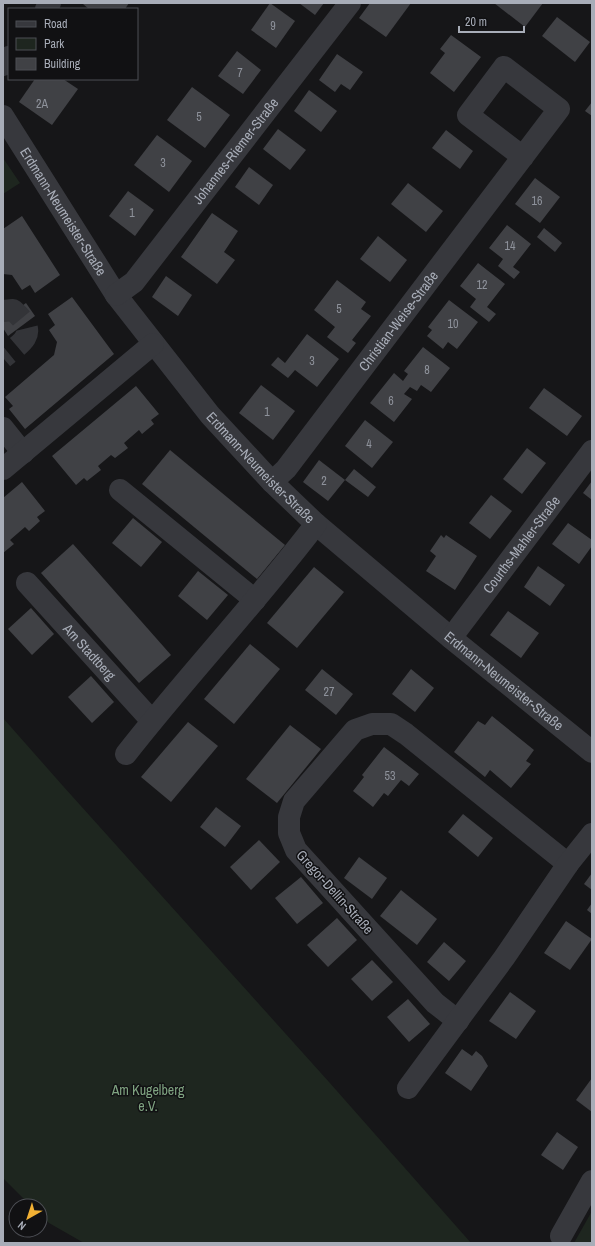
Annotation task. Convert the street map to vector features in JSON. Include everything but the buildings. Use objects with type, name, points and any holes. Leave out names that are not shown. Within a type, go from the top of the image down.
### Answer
[{"type":"street","name":"Johannes-Riemer-Straße","points":[[116,295],[134,282],[350,3]]},
{"type":"street","name":"Erdmann-Neumeister-Straße","points":[[3,116],[116,295],[210,415],[272,482],[316,524],[451,638],[592,752]]},
{"type":"street","name":"Christian-Weise-Straße","points":[[272,482],[286,469],[523,157]]},
{"type":"street","points":[[3,469],[153,344]]},
{"type":"street","points":[[3,428],[23,453]]},
{"type":"street","name":"Courths-Mahler-Straße","points":[[451,638],[592,451]]},
{"type":"street","points":[[120,490],[255,600]]},
{"type":"street","points":[[126,754],[152,721],[255,600],[316,524]]},
{"type":"street","name":"Am Stadtberg","points":[[27,583],[152,721]]},
{"type":"street","name":"Gregor-Dellin-Straße","points":[[458,1021],[435,1003],[296,850],[289,833],[289,817],[294,801],[355,730],[372,724],[391,724],[406,734],[568,864]]},
{"type":"street","points":[[408,1088],[504,958],[568,864],[592,834]]},
{"type":"street","points":[[561,1236],[592,1180]]},
{"type":"green space","points":[[3,158],[20,183],[3,194]]},
{"type":"green space","name":"Am Kugelberg e.V.","points":[[3,718],[471,1243],[84,1243],[48,1222],[48,1198],[23,1198],[3,1178]]},
{"type":"green space","points":[[592,1211],[592,1243],[574,1243]]},
{"type":"tunnel","points":[[3,311],[13,310],[26,325],[27,331],[23,341],[3,358]]}]
